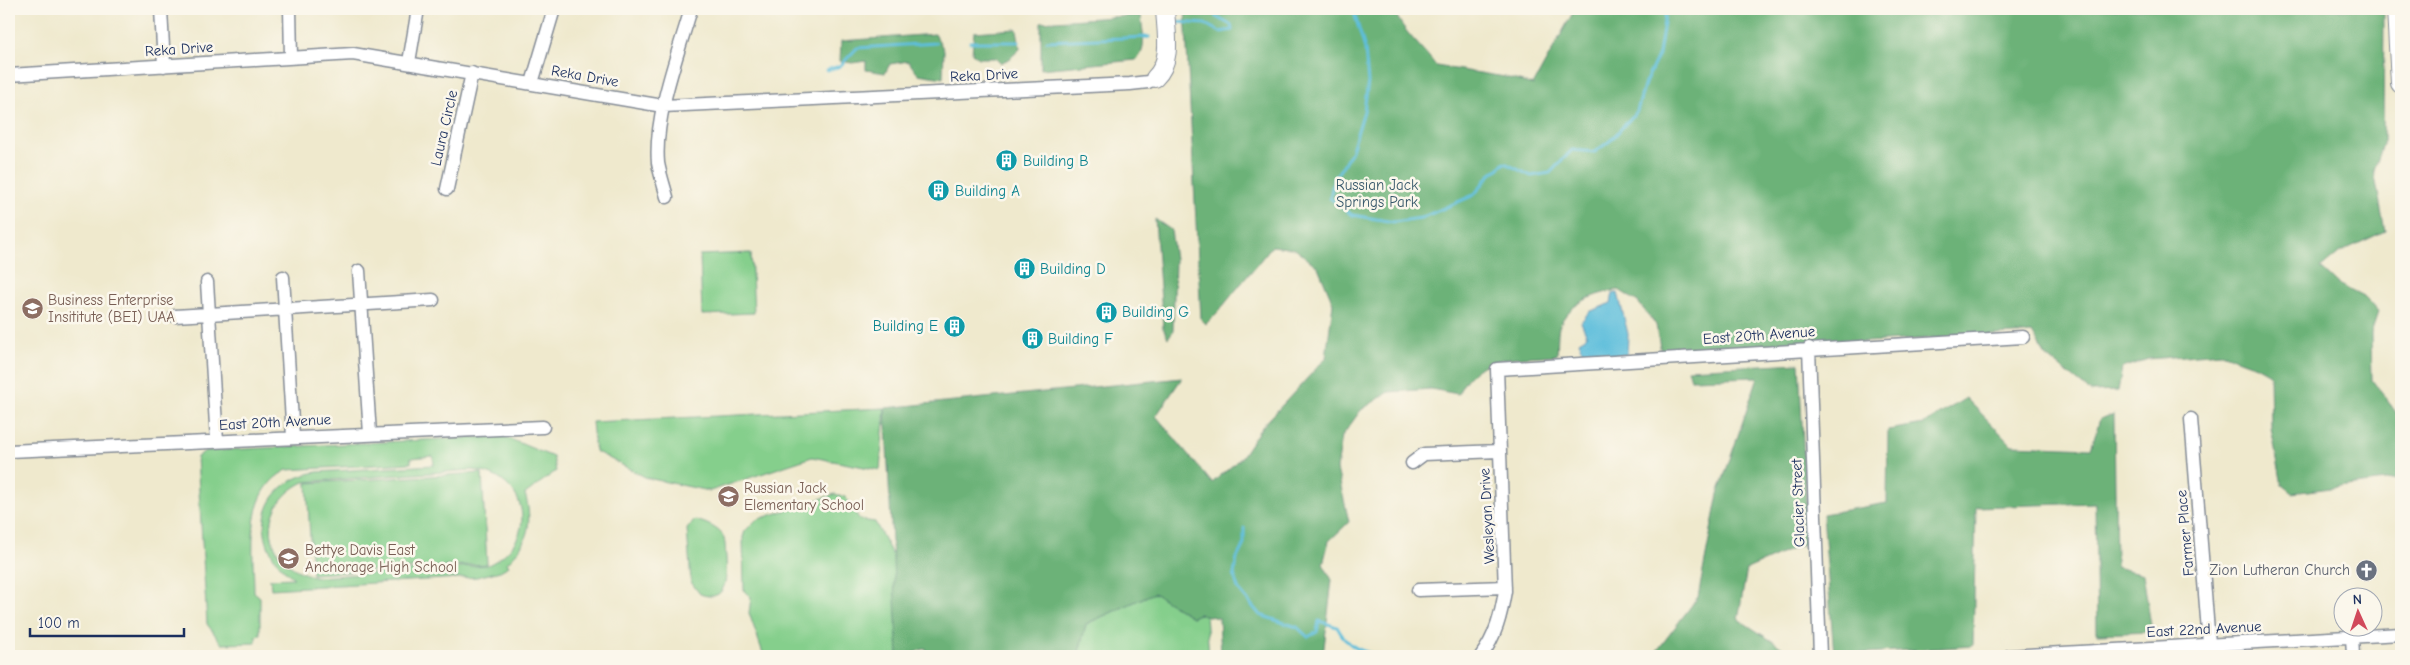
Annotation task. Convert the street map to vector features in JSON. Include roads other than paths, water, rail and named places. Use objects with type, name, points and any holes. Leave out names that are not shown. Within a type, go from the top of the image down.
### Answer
[{"type":"main road","points":[[2397,9],[2401,84]]},
{"type":"street","points":[[160,9],[164,66]]},
{"type":"street","points":[[290,9],[291,57]]},
{"type":"street","points":[[409,62],[418,9]]},
{"type":"street","points":[[532,83],[554,9]]},
{"type":"street","points":[[667,197],[658,162],[663,106],[691,9]]},
{"type":"street","points":[[1156,78],[1163,71],[1166,59],[1164,9]]},
{"type":"street","name":"Reka Drive","points":[[9,75],[353,54],[663,106],[1130,84],[1148,82],[1156,78]]},
{"type":"street","name":"Laura Circle","points":[[447,190],[472,73]]},
{"type":"street","points":[[359,271],[370,434]]},
{"type":"street","points":[[283,277],[293,438]]},
{"type":"street","points":[[207,282],[217,441]]},
{"type":"street","points":[[175,316],[432,300]]},
{"type":"street","name":"East 20th Avenue","points":[[1497,369],[1809,348],[2023,337]]},
{"type":"street","name":"Glacier Street","points":[[1809,348],[1820,656]]},
{"type":"street","name":"Wesleyan Drive","points":[[1481,656],[1489,645],[1500,621],[1506,587],[1497,369]]},
{"type":"street","name":"Farmer Place","points":[[2191,419],[2210,650]]},
{"type":"street","name":"East 20th Avenue","points":[[9,451],[543,427]]},
{"type":"street","points":[[1412,463],[1424,454],[1500,451]]},
{"type":"street","points":[[1418,590],[1506,587]]},
{"type":"street","name":"East 22nd Avenue","points":[[2382,635],[2401,634]]},
{"type":"street","name":"East 22nd Avenue","points":[[2009,656],[2210,650],[2332,638]]},
{"type":"street","points":[[2352,638],[2353,656]]},
{"type":"water","points":[[1613,293],[1618,293],[1628,334],[1627,355],[1583,353],[1579,341],[1587,336],[1581,322],[1589,312],[1611,303]]},
{"type":"waterway","points":[[1177,22],[1205,24],[1220,32],[1232,30],[1231,25],[1216,17],[1213,9]]},
{"type":"waterway","points":[[1353,9],[1365,49],[1368,82],[1364,111],[1351,153],[1334,179],[1330,198],[1352,215],[1394,222],[1421,218],[1474,195],[1489,176],[1505,163],[1531,176],[1550,173],[1572,150],[1595,152],[1611,140],[1637,111],[1645,83],[1659,54],[1666,9]]},
{"type":"waterway","points":[[1047,41],[1149,37]]},
{"type":"waterway","points":[[970,42],[1019,42]]},
{"type":"waterway","points":[[827,70],[840,66],[857,48],[936,43]]},
{"type":"waterway","points":[[1244,528],[1244,544],[1237,558],[1234,574],[1238,589],[1260,615],[1297,627],[1308,637],[1317,632],[1319,621],[1337,627],[1346,640],[1356,648],[1384,656]]},
{"type":"place","name":"Building B","points":[[1007,161]]},
{"type":"place","name":"Building A","points":[[939,191]]},
{"type":"place","name":"Building D","points":[[1024,269]]},
{"type":"place","name":"Business Enterprise Insititute (BEI) UAA","points":[[32,309]]},
{"type":"place","name":"Building G","points":[[1106,312]]},
{"type":"place","name":"Building E","points":[[954,326]]},
{"type":"place","name":"Building F","points":[[1032,339]]},
{"type":"place","name":"Russian Jack Elementary School","points":[[728,497]]},
{"type":"place","name":"Bettye Davis East Anchorage High School","points":[[289,559]]},
{"type":"place","name":"Zion Lutheran Church","points":[[2366,570]]},
{"type":"park label","name":"Russian Jack Springs Park","points":[[1377,194]]}]
